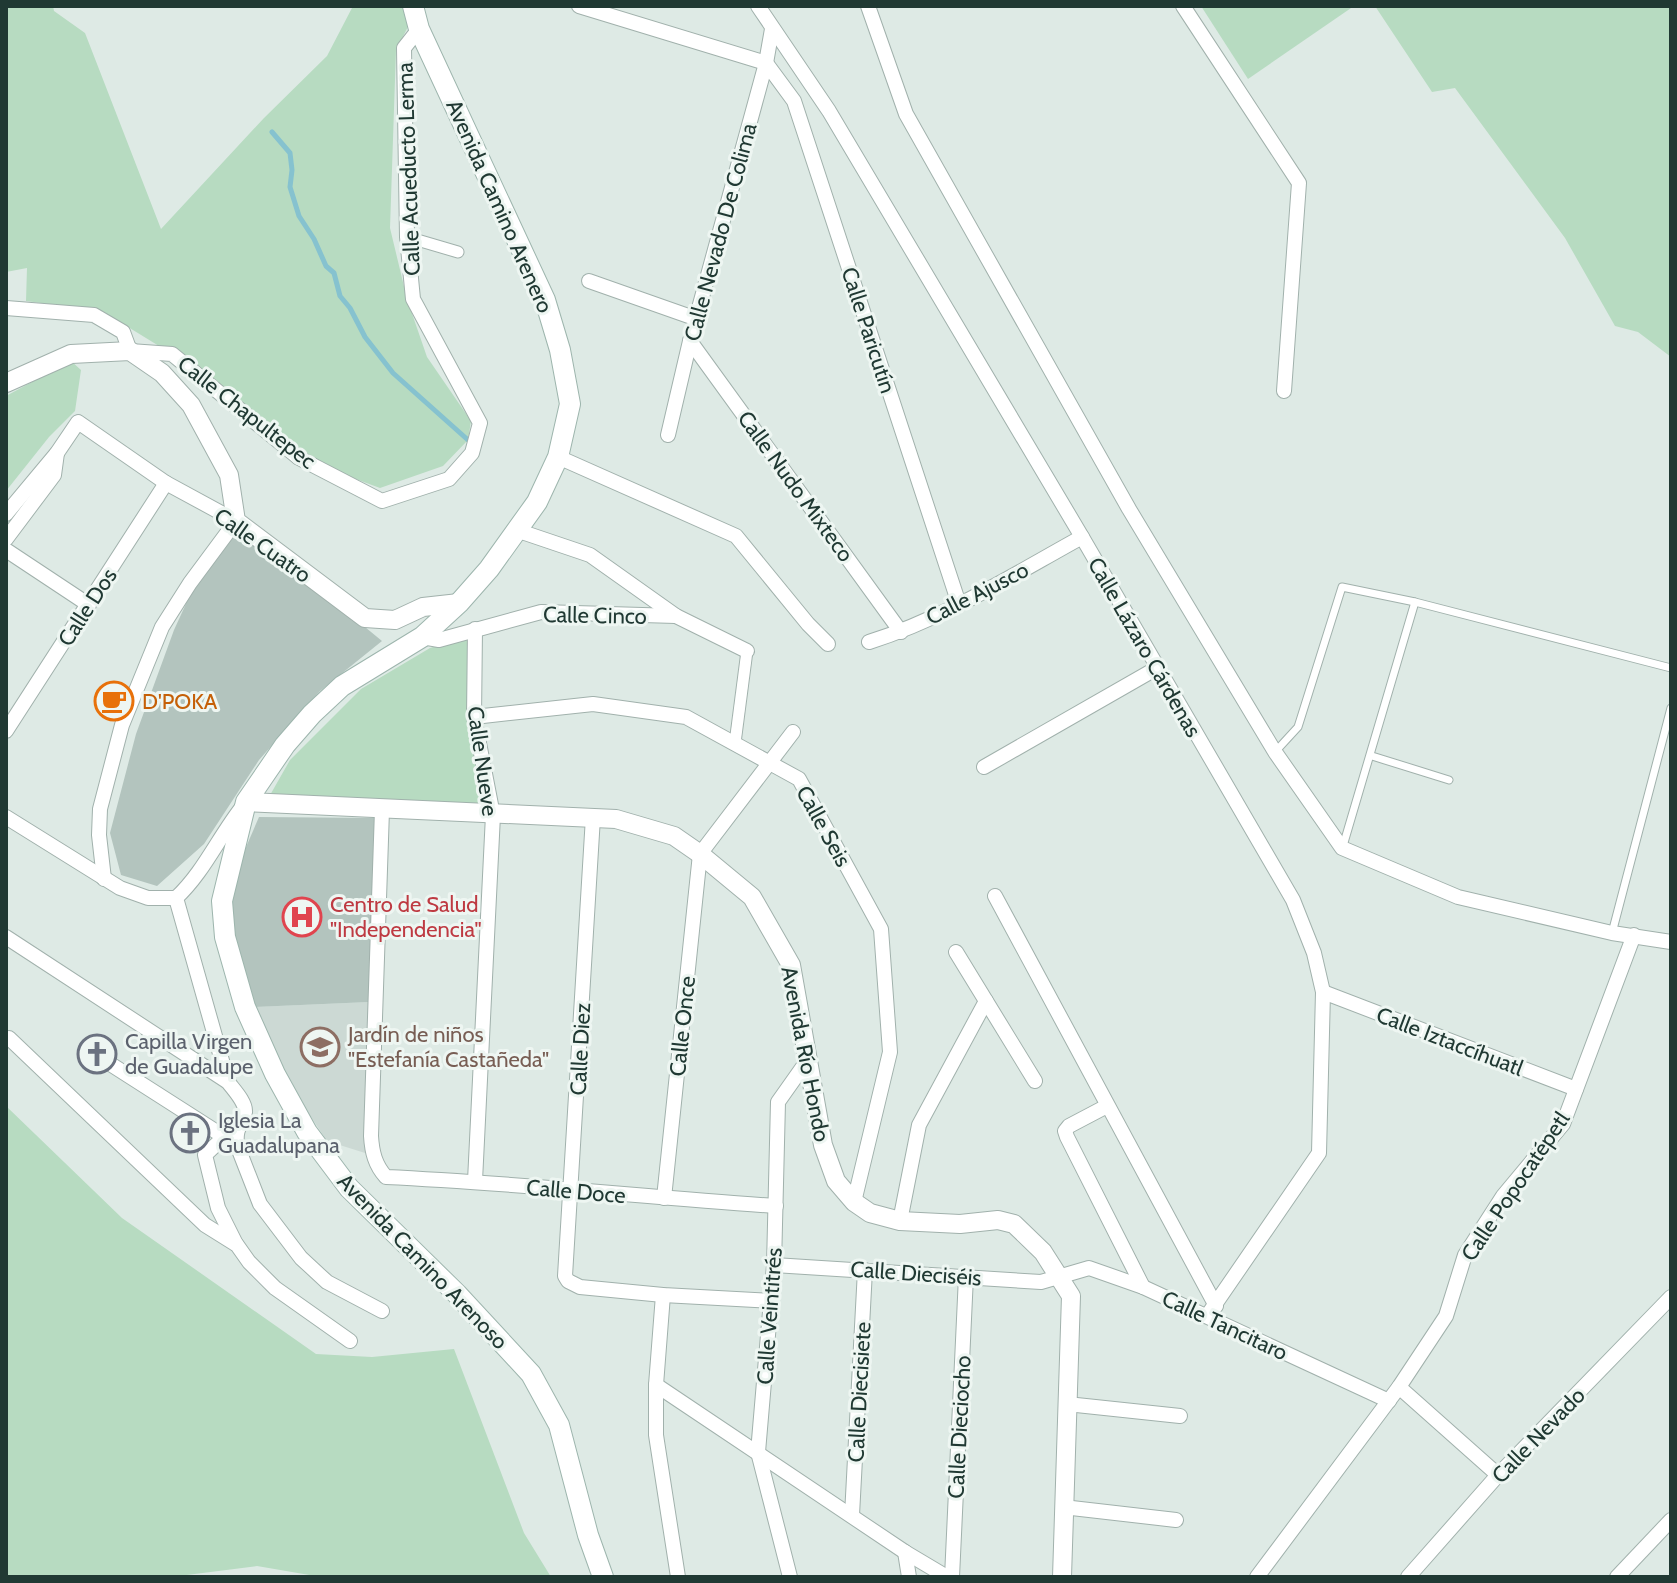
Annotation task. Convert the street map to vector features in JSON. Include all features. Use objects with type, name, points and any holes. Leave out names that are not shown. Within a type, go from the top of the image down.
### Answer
[{"type":"main road","name":"Avenida Camino Arenero","points":[[413,6],[419,29],[545,300],[560,350],[570,404],[558,457]]},
{"type":"main road","name":"Avenida Camino Arenoso","points":[[558,457],[537,502],[519,531],[459,603],[422,637],[342,686],[285,745],[246,802],[222,901],[225,937],[245,1007],[275,1074],[307,1132],[349,1188],[457,1294],[531,1374],[559,1425],[588,1535],[603,1577]]},
{"type":"street","points":[[579,6],[766,63]]},
{"type":"street","name":"Calle Lázaro Cárdenas","points":[[758,6],[829,111],[1082,537],[1293,900],[1314,953],[1323,992],[1319,1153],[1212,1311]]},
{"type":"street","points":[[868,6],[906,114],[1129,509],[1275,752],[1342,848],[1458,897],[1612,933],[1671,942]]},
{"type":"street","points":[[1183,6],[1299,183],[1284,391]]},
{"type":"street","name":"Calle Acueducto Lerma","points":[[419,29],[404,48],[407,237],[413,299],[480,423],[472,453],[449,479]]},
{"type":"street","name":"Calle Nevado De Colima","points":[[668,435],[690,341],[766,63],[772,29]]},
{"type":"street","name":"Calle Paricutín","points":[[766,63],[794,101],[959,604]]},
{"type":"street","points":[[407,237],[458,252]]},
{"type":"street","points":[[589,281],[697,319]]},
{"type":"street","points":[[6,308],[94,315],[123,332],[130,351],[162,373],[191,405],[229,475],[236,521],[162,627],[122,725],[100,809],[99,835],[104,879]]},
{"type":"street","name":"Calle Nudo Mixteco","points":[[690,341],[901,632]]},
{"type":"street","points":[[6,383],[71,354],[130,351]]},
{"type":"street","name":"Calle Chapultepec","points":[[130,351],[172,354],[299,458],[382,501],[449,479]]},
{"type":"street","name":"Calle Cuatro","points":[[57,453],[78,422],[166,483],[236,521],[365,618],[395,620],[423,607],[459,603]]},
{"type":"street","points":[[6,514],[57,453]]},
{"type":"street","points":[[6,539],[54,475],[57,453]]},
{"type":"street","points":[[558,457],[736,536],[828,644]]},
{"type":"street","name":"Calle Dos","points":[[6,731],[166,483]]},
{"type":"street","points":[[519,531],[590,555],[676,616],[747,651],[735,743]]},
{"type":"street","name":"Calle Ajusco","points":[[869,642],[901,632],[959,604],[1082,537]]},
{"type":"street","points":[[6,550],[89,605]]},
{"type":"street","name":"Calle Cinco","points":[[422,637],[439,640],[541,612],[676,616]]},
{"type":"street","name":"Calle Nueve","points":[[475,629],[474,717],[493,815],[475,1181]]},
{"type":"street","points":[[984,767],[1157,668]]},
{"type":"street","name":"Calle Seis","points":[[474,717],[593,704],[686,717],[799,779],[881,929],[890,1052],[854,1202]]},
{"type":"street","points":[[700,854],[793,732]]},
{"type":"street","points":[[6,817],[120,888],[148,898],[176,898],[193,883],[227,826],[246,802]]},
{"type":"street","name":"Avenida Río Hondo","points":[[246,802],[593,817],[616,819],[674,836],[752,897],[791,965],[823,1145],[836,1181],[854,1202]]},
{"type":"street","name":"Calle Doce","points":[[382,810],[371,1136],[372,1153],[386,1177],[475,1181],[776,1206]]},
{"type":"street","name":"Calle Diez","points":[[593,817],[565,1269],[568,1281],[580,1287],[663,1295]]},
{"type":"street","name":"Calle Once","points":[[664,1198],[700,854]]},
{"type":"street","points":[[995,896],[1212,1311]]},
{"type":"street","points":[[176,898],[228,1082],[245,1113],[230,1142],[205,1155],[218,1208],[249,1262],[275,1288],[350,1341]]},
{"type":"street","name":"Calle Popocatépetl","points":[[1257,1577],[1399,1387],[1446,1316],[1465,1255],[1503,1196],[1563,1124],[1634,935]]},
{"type":"street","points":[[6,937],[228,1082]]},
{"type":"street","points":[[956,952],[1035,1081]]},
{"type":"street","name":"Calle Iztaccíhuatl","points":[[1323,992],[1576,1089]]},
{"type":"street","points":[[900,1221],[919,1125],[986,1001]]},
{"type":"street","points":[[9,1038],[205,1225],[237,1245]]},
{"type":"street","points":[[101,1058],[230,1142],[260,1204],[301,1258],[327,1282],[382,1311]]},
{"type":"street","name":"Calle Veintitrés","points":[[790,1577],[758,1452],[774,1265],[778,1102],[807,1061]]},
{"type":"street","points":[[1107,1106],[1065,1131],[1143,1287]]},
{"type":"street","points":[[854,1202],[870,1213],[900,1221],[960,1224],[998,1220],[1014,1224],[1043,1252],[1071,1296],[1062,1577]]},
{"type":"street","name":"Calle Dieciséis","points":[[774,1265],[1041,1282],[1058,1278]]},
{"type":"street","name":"Calle Tancitaro","points":[[1058,1278],[1089,1268],[1212,1311],[1389,1401]]},
{"type":"street","name":"Calle Diecisiete","points":[[852,1515],[865,1270]]},
{"type":"street","name":"Calle Dieciocho","points":[[950,1577],[966,1276]]},
{"type":"street","points":[[678,1577],[656,1435],[656,1385],[663,1295],[771,1301]]},
{"type":"street","name":"Calle Nevado","points":[[1408,1577],[1498,1475],[1671,1297]]},
{"type":"street","points":[[656,1385],[905,1552],[950,1577]]},
{"type":"street","points":[[1399,1387],[1498,1475]]},
{"type":"street","points":[[1067,1404],[1180,1416]]},
{"type":"street","points":[[1063,1507],[1176,1520]]},
{"type":"street","points":[[1617,1577],[1671,1520]]},
{"type":"street","points":[[905,1552],[909,1577]]},
{"type":"lane","points":[[1275,752],[1298,727],[1342,587],[1415,602],[1671,668]]},
{"type":"lane","points":[[1342,848],[1372,756],[1415,602]]},
{"type":"lane","points":[[1612,933],[1671,708]]},
{"type":"lane","points":[[1372,756],[1449,780]]},
{"type":"shaded area","name":"Jardín de niños \"Estefanía Castañeda\"","points":[[369,1002],[365,1153],[327,1141],[291,1087],[255,1007]]},
{"type":"green space","points":[[6,6],[53,6],[54,11],[85,33],[161,229],[264,118],[327,56],[353,6],[408,6],[412,19],[396,50],[390,228],[407,299],[427,357],[471,421],[468,440],[443,466],[380,488],[299,458],[172,354],[102,311],[26,301],[27,268],[6,272]]},
{"type":"green space","points":[[1201,6],[1354,6],[1248,79]]},
{"type":"green space","points":[[1375,6],[1671,6],[1671,357],[1638,332],[1615,326],[1565,238],[1455,88],[1432,92]]},
{"type":"green space","points":[[71,361],[81,370],[75,411],[49,437],[6,491],[6,396]]},
{"type":"green space","points":[[467,637],[468,721],[485,810],[265,804],[290,760],[361,689],[430,648]]},
{"type":"green space","points":[[6,1106],[122,1218],[316,1354],[372,1357],[454,1349],[524,1533],[551,1577],[321,1577],[257,1566],[171,1577],[6,1577]]},
{"type":"building","points":[[236,521],[382,641],[320,691],[259,760],[204,844],[157,886],[121,875],[110,833],[136,734],[174,630],[190,595]]},
{"type":"building","name":"Centro de Salud \"Independencia\"","points":[[259,817],[376,818],[369,1002],[255,1007],[232,937],[231,898],[237,868]]},
{"type":"waterway","points":[[272,132],[290,153],[290,187],[299,216],[326,266],[334,273],[340,296],[365,337],[393,373],[468,440]]},
{"type":"place","name":"D'POKA","points":[[114,701]]},
{"type":"place","name":"Centro de Salud \"Independencia\"","points":[[302,917]]},
{"type":"place","name":"Jardín de niños \"Estefanía Castañeda\"","points":[[320,1047]]},
{"type":"place","name":"Capilla Virgen de Guadalupe","points":[[97,1054]]},
{"type":"place","name":"Iglesia La Guadalupana","points":[[190,1133]]}]
